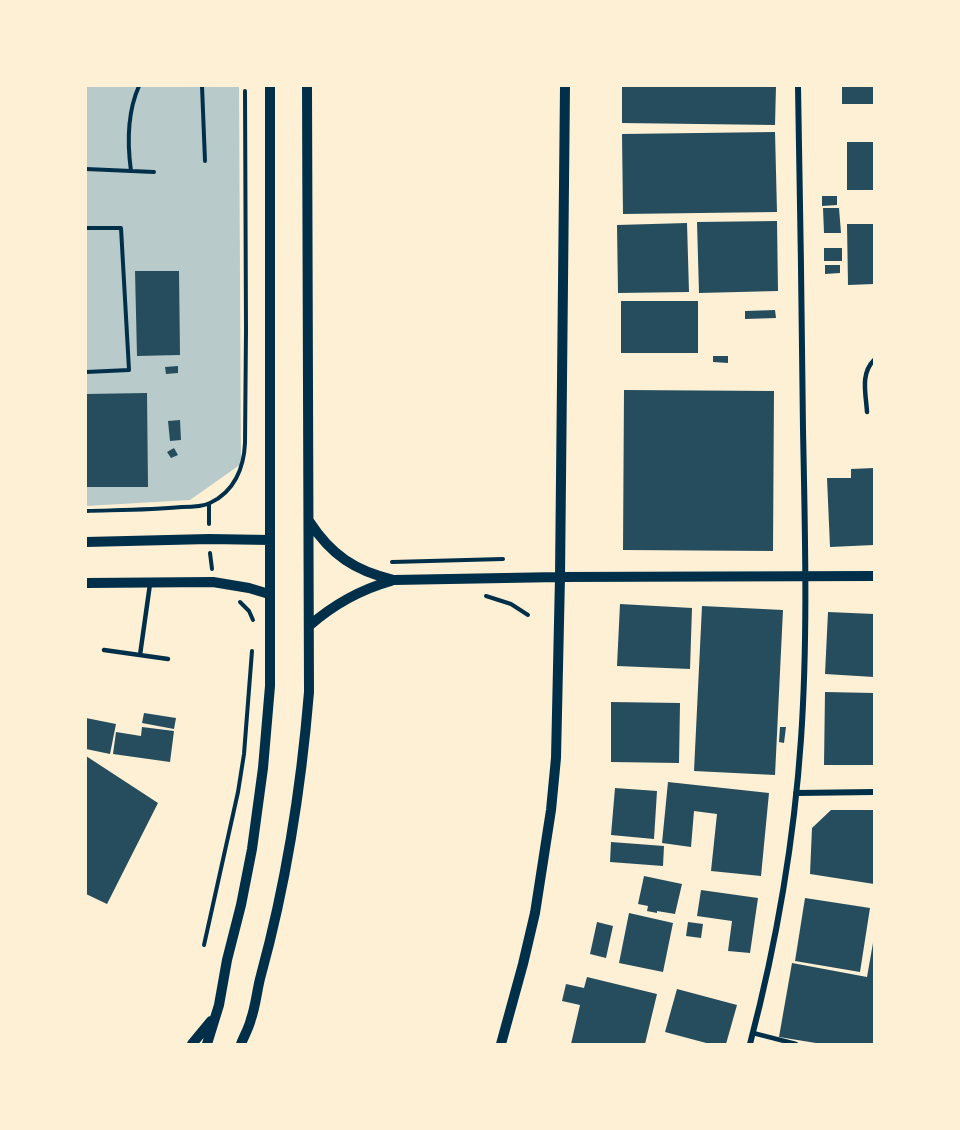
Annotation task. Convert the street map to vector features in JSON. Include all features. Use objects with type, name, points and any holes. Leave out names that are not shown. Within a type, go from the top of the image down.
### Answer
[{"type":"street","points":[[207,1044],[219,1005],[250,860],[262,778],[270,686],[270,86]]},
{"type":"street","points":[[241,1044],[251,1019],[282,894],[298,801],[309,692],[308,86]]},
{"type":"street","points":[[501,1044],[524,964],[535,913],[551,810],[556,758],[565,86]]},
{"type":"street","points":[[750,1044],[776,932],[788,863],[796,794],[804,674],[805,576],[798,86]]},
{"type":"street","points":[[308,519],[324,541],[344,560],[376,576],[394,580],[874,576]]},
{"type":"street","points":[[86,542],[270,540]]},
{"type":"street","points":[[309,626],[339,602],[375,585],[394,580]]},
{"type":"street","points":[[86,583],[228,584],[270,594]]},
{"type":"street","points":[[796,794],[874,792]]},
{"type":"street","points":[[192,1044],[209,1025],[219,1005]]},
{"type":"street","points":[[251,1019],[251,1044]]},
{"type":"lane","points":[[867,412],[865,377],[874,360]]},
{"type":"lane","points":[[140,655],[151,582]]},
{"type":"lane","points":[[104,650],[168,659]]},
{"type":"lane","points":[[753,1033],[796,1044]]},
{"type":"path","points":[[131,171],[129,127],[131,110],[139,86]]},
{"type":"path","points":[[202,86],[205,161]]},
{"type":"path","points":[[86,511],[202,506],[226,492],[241,470],[245,443],[245,91]]},
{"type":"path","points":[[86,169],[154,172]]},
{"type":"path","points":[[86,228],[121,228],[129,370],[86,372]]},
{"type":"path","points":[[388,562],[503,559]]},
{"type":"path","points":[[478,594],[491,596],[511,604],[528,615]]},
{"type":"path","points":[[235,599],[249,612],[255,630]]},
{"type":"path","points":[[204,945],[238,792],[244,754],[252,650]]},
{"type":"shaded area","points":[[86,86],[239,86],[241,464],[190,500],[86,506]]},
{"type":"building","points":[[622,86],[776,86],[775,125],[622,123]]},
{"type":"building","points":[[842,86],[874,86],[874,104],[842,104]]},
{"type":"building","points":[[775,132],[777,212],[623,214],[622,134]]},
{"type":"building","points":[[847,142],[874,142],[874,190],[847,190]]},
{"type":"building","points":[[822,196],[837,196],[837,205],[822,206]]},
{"type":"building","points":[[823,208],[839,208],[841,233],[824,233]]},
{"type":"building","points":[[777,221],[778,291],[699,293],[697,222]]},
{"type":"building","points":[[687,223],[689,292],[618,293],[617,225]]},
{"type":"building","points":[[847,224],[874,224],[874,284],[848,285]]},
{"type":"building","points":[[824,248],[842,248],[842,261],[824,261]]},
{"type":"building","points":[[825,265],[840,265],[840,273],[825,274]]},
{"type":"building","points":[[135,271],[179,271],[180,355],[137,356]]},
{"type":"building","points":[[621,301],[698,301],[698,353],[621,353]]},
{"type":"building","points":[[775,310],[776,318],[745,319],[745,311]]},
{"type":"building","points":[[713,356],[728,356],[728,363],[713,362]]},
{"type":"building","points":[[178,366],[178,373],[166,374],[165,367]]},
{"type":"building","points":[[624,390],[774,391],[773,551],[623,550]]},
{"type":"building","points":[[147,393],[148,487],[86,487],[86,394]]},
{"type":"building","points":[[180,420],[181,440],[170,441],[168,421]]},
{"type":"building","points":[[174,448],[178,455],[171,458],[167,452]]},
{"type":"building","points":[[874,468],[874,545],[830,547],[827,478],[851,478],[851,469]]},
{"type":"building","points":[[620,604],[692,608],[690,669],[617,666]]},
{"type":"building","points":[[702,606],[783,610],[775,775],[694,771]]},
{"type":"building","points":[[828,612],[874,614],[874,677],[825,674]]},
{"type":"building","points":[[825,692],[874,693],[874,765],[824,765]]},
{"type":"building","points":[[611,702],[680,703],[679,763],[611,762]]},
{"type":"building","points":[[144,713],[176,718],[174,729],[142,723]]},
{"type":"building","points":[[86,718],[116,724],[110,754],[86,749]]},
{"type":"building","points":[[142,727],[174,731],[170,762],[113,754],[116,732],[141,736]]},
{"type":"building","points":[[780,727],[786,727],[784,743],[779,742]]},
{"type":"building","points":[[86,756],[158,803],[107,904],[86,894]]},
{"type":"building","points":[[668,782],[769,793],[761,876],[711,871],[717,814],[694,811],[691,847],[662,843]]},
{"type":"building","points":[[615,788],[657,791],[654,839],[611,835]]},
{"type":"building","points":[[831,810],[874,810],[874,884],[810,874],[812,828]]},
{"type":"building","points":[[611,842],[664,846],[663,866],[610,862]]},
{"type":"building","points":[[644,876],[682,884],[675,914],[647,911],[648,906],[638,904]]},
{"type":"building","points":[[701,890],[758,898],[750,953],[728,951],[732,921],[697,916]]},
{"type":"building","points":[[805,898],[870,908],[860,972],[795,961]]},
{"type":"building","points":[[629,913],[673,923],[663,972],[619,963]]},
{"type":"building","points":[[597,922],[613,926],[606,958],[590,954]]},
{"type":"building","points":[[688,922],[703,924],[701,938],[686,936]]},
{"type":"building","points":[[873,943],[874,1044],[822,1044],[779,1037],[792,963],[867,977]]},
{"type":"building","points":[[587,977],[657,994],[645,1044],[571,1044],[580,1005],[562,1001],[566,984],[584,988]]},
{"type":"building","points":[[677,989],[737,1005],[726,1044],[710,1044],[665,1032]]}]
